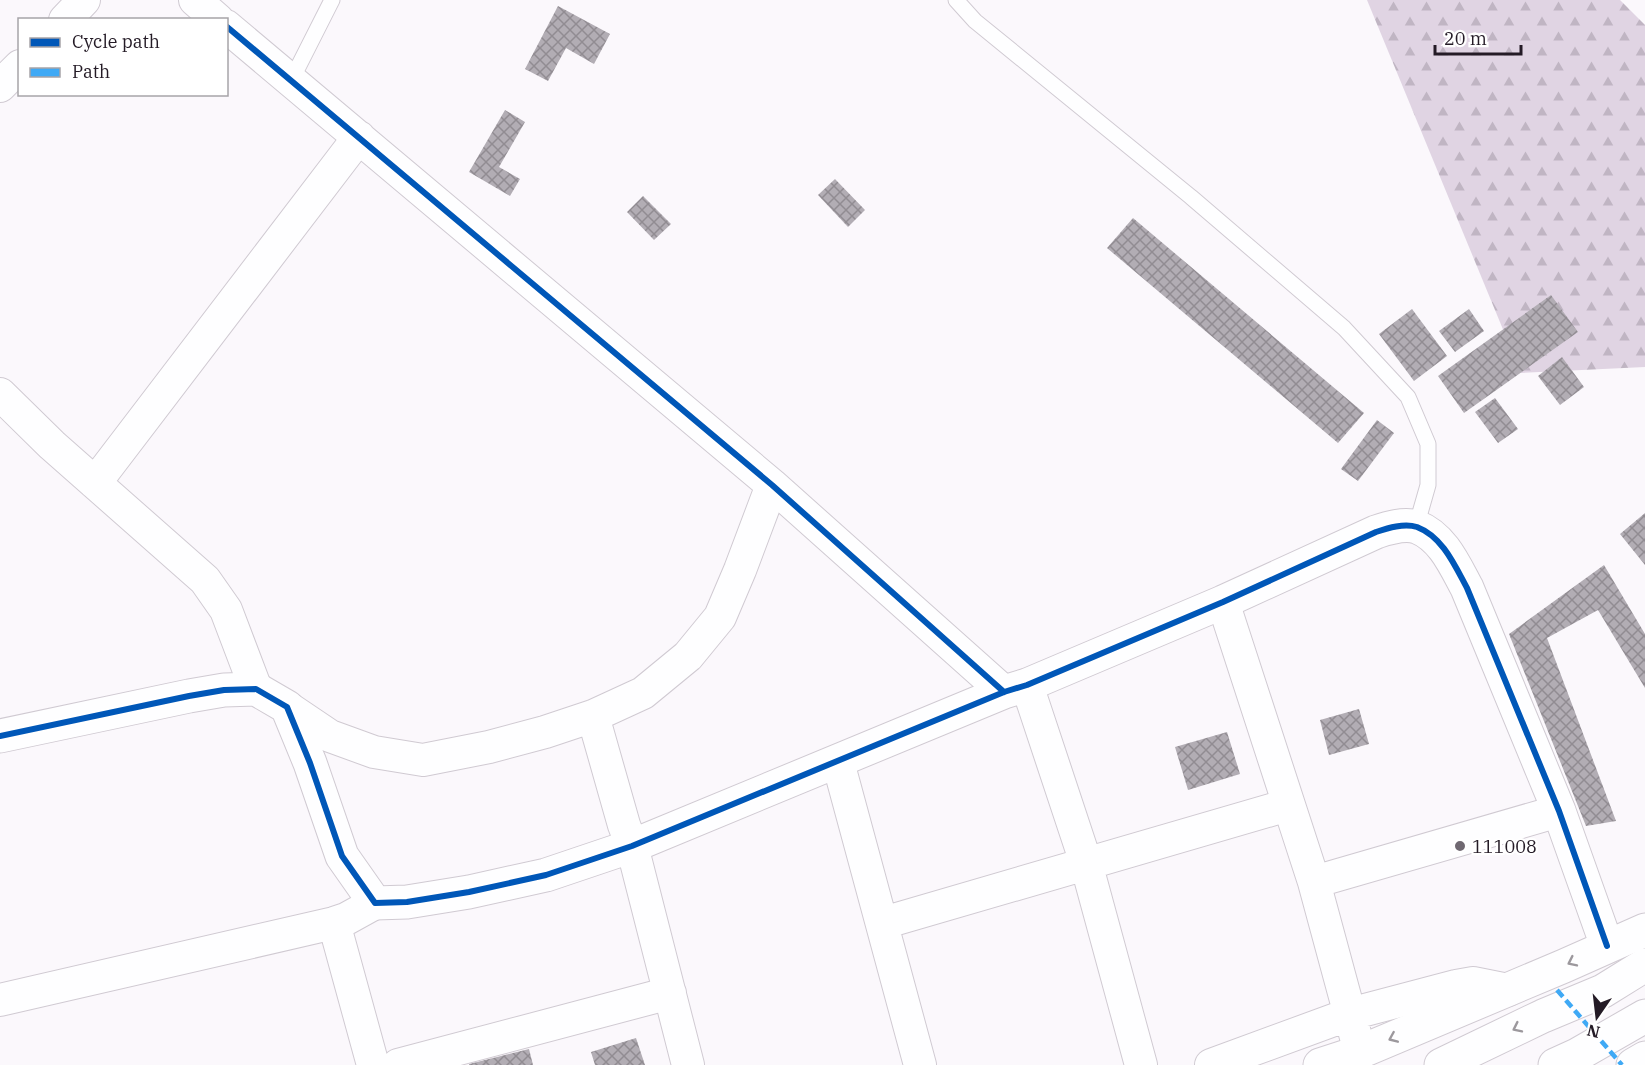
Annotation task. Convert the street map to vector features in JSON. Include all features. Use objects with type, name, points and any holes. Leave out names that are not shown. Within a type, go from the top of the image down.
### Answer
[{"type":"main road","points":[[0,736],[189,696],[224,690],[256,689],[287,706],[310,763],[342,856],[375,903],[418,900],[469,892],[546,875],[632,846],[1223,602],[1376,532],[1396,526],[1416,527],[1434,537],[1448,554],[1467,588],[1559,811],[1607,946]]},
{"type":"main road","points":[[1320,1065],[1360,1052],[1645,930]]},
{"type":"main road","points":[[1441,1065],[1543,1016],[1603,991],[1645,965]]},
{"type":"main road","points":[[1556,1065],[1645,1016]]},
{"type":"main road","points":[[1633,1065],[1645,1058]]},
{"type":"street","points":[[67,18],[84,0]]},
{"type":"street","points":[[195,0],[216,18]]},
{"type":"street","points":[[228,28],[1016,689],[1086,863],[1141,1065]]},
{"type":"street","points":[[0,86],[18,68]]},
{"type":"street","points":[[95,483],[359,137]]},
{"type":"street","points":[[0,394],[52,445],[205,580],[226,610],[256,689]]},
{"type":"street","points":[[287,706],[330,736],[374,752],[423,760],[500,744],[593,716],[643,693],[688,656],[720,617],[772,485]]},
{"type":"street","points":[[1223,602],[1314,882],[1360,1052]]},
{"type":"street","points":[[593,716],[632,846],[688,1065]]},
{"type":"street","points":[[838,762],[920,1065]]},
{"type":"street","points":[[883,923],[1288,805]]},
{"type":"street","points":[[1314,882],[1559,811]]},
{"type":"street","points":[[0,1000],[334,923],[375,903]]},
{"type":"street","points":[[334,923],[373,1065]]},
{"type":"street","points":[[1211,1065],[1350,1014],[1456,986],[1473,983],[1508,990]]},
{"type":"street","points":[[398,1065],[670,993]]},
{"type":"lane","points":[[291,81],[332,0]]},
{"type":"lane","points":[[956,0],[975,21],[1182,190],[1344,328],[1408,397],[1428,444],[1428,485],[1416,527]]},
{"type":"green space","points":[[1367,0],[1620,0],[1645,25],[1645,367],[1521,373]]},
{"type":"building","points":[[558,6],[610,34],[594,64],[566,48],[548,81],[525,69]]},
{"type":"building","points":[[505,110],[525,122],[499,167],[520,179],[510,196],[469,172]]},
{"type":"building","points":[[835,179],[865,210],[848,227],[818,195]]},
{"type":"building","points":[[643,196],[671,224],[654,240],[627,212]]},
{"type":"building","points":[[1133,218],[1364,413],[1338,443],[1107,248]]},
{"type":"building","points":[[1551,295],[1578,332],[1464,413],[1438,376]]},
{"type":"building","points":[[1412,309],[1447,356],[1414,381],[1379,334]]},
{"type":"building","points":[[1469,309],[1484,331],[1455,352],[1439,331]]},
{"type":"building","points":[[1562,357],[1584,387],[1560,405],[1538,376]]},
{"type":"building","points":[[1495,398],[1518,429],[1498,443],[1475,412]]},
{"type":"building","points":[[1377,420],[1394,433],[1358,481],[1341,469]]},
{"type":"building","points":[[1645,513],[1645,565],[1620,534]]},
{"type":"building","points":[[1604,565],[1645,634],[1645,688],[1598,610],[1547,638],[1616,821],[1586,826],[1509,634]]},
{"type":"building","points":[[1359,709],[1369,744],[1329,755],[1320,720]]},
{"type":"building","points":[[1227,732],[1240,774],[1188,790],[1175,747]]},
{"type":"building","points":[[636,1038],[645,1065],[595,1065],[591,1052]]},
{"type":"building","points":[[529,1049],[533,1065],[469,1065],[469,1064]]},
{"type":"marked path","points":[[1557,990],[1622,1065]]},
{"type":"cycle path","points":[[228,28],[772,485],[1004,692]]},
{"type":"cycle path","points":[[0,736],[189,696],[224,690],[256,689],[287,707],[310,763],[342,856],[375,903],[407,902],[469,892],[546,875],[632,846],[1004,692],[1027,685],[1223,602],[1376,532],[1412,526],[1426,532],[1441,545],[1467,588],[1559,811],[1607,946]]},
{"type":"place","name":"111008","points":[[1460,846]]}]
